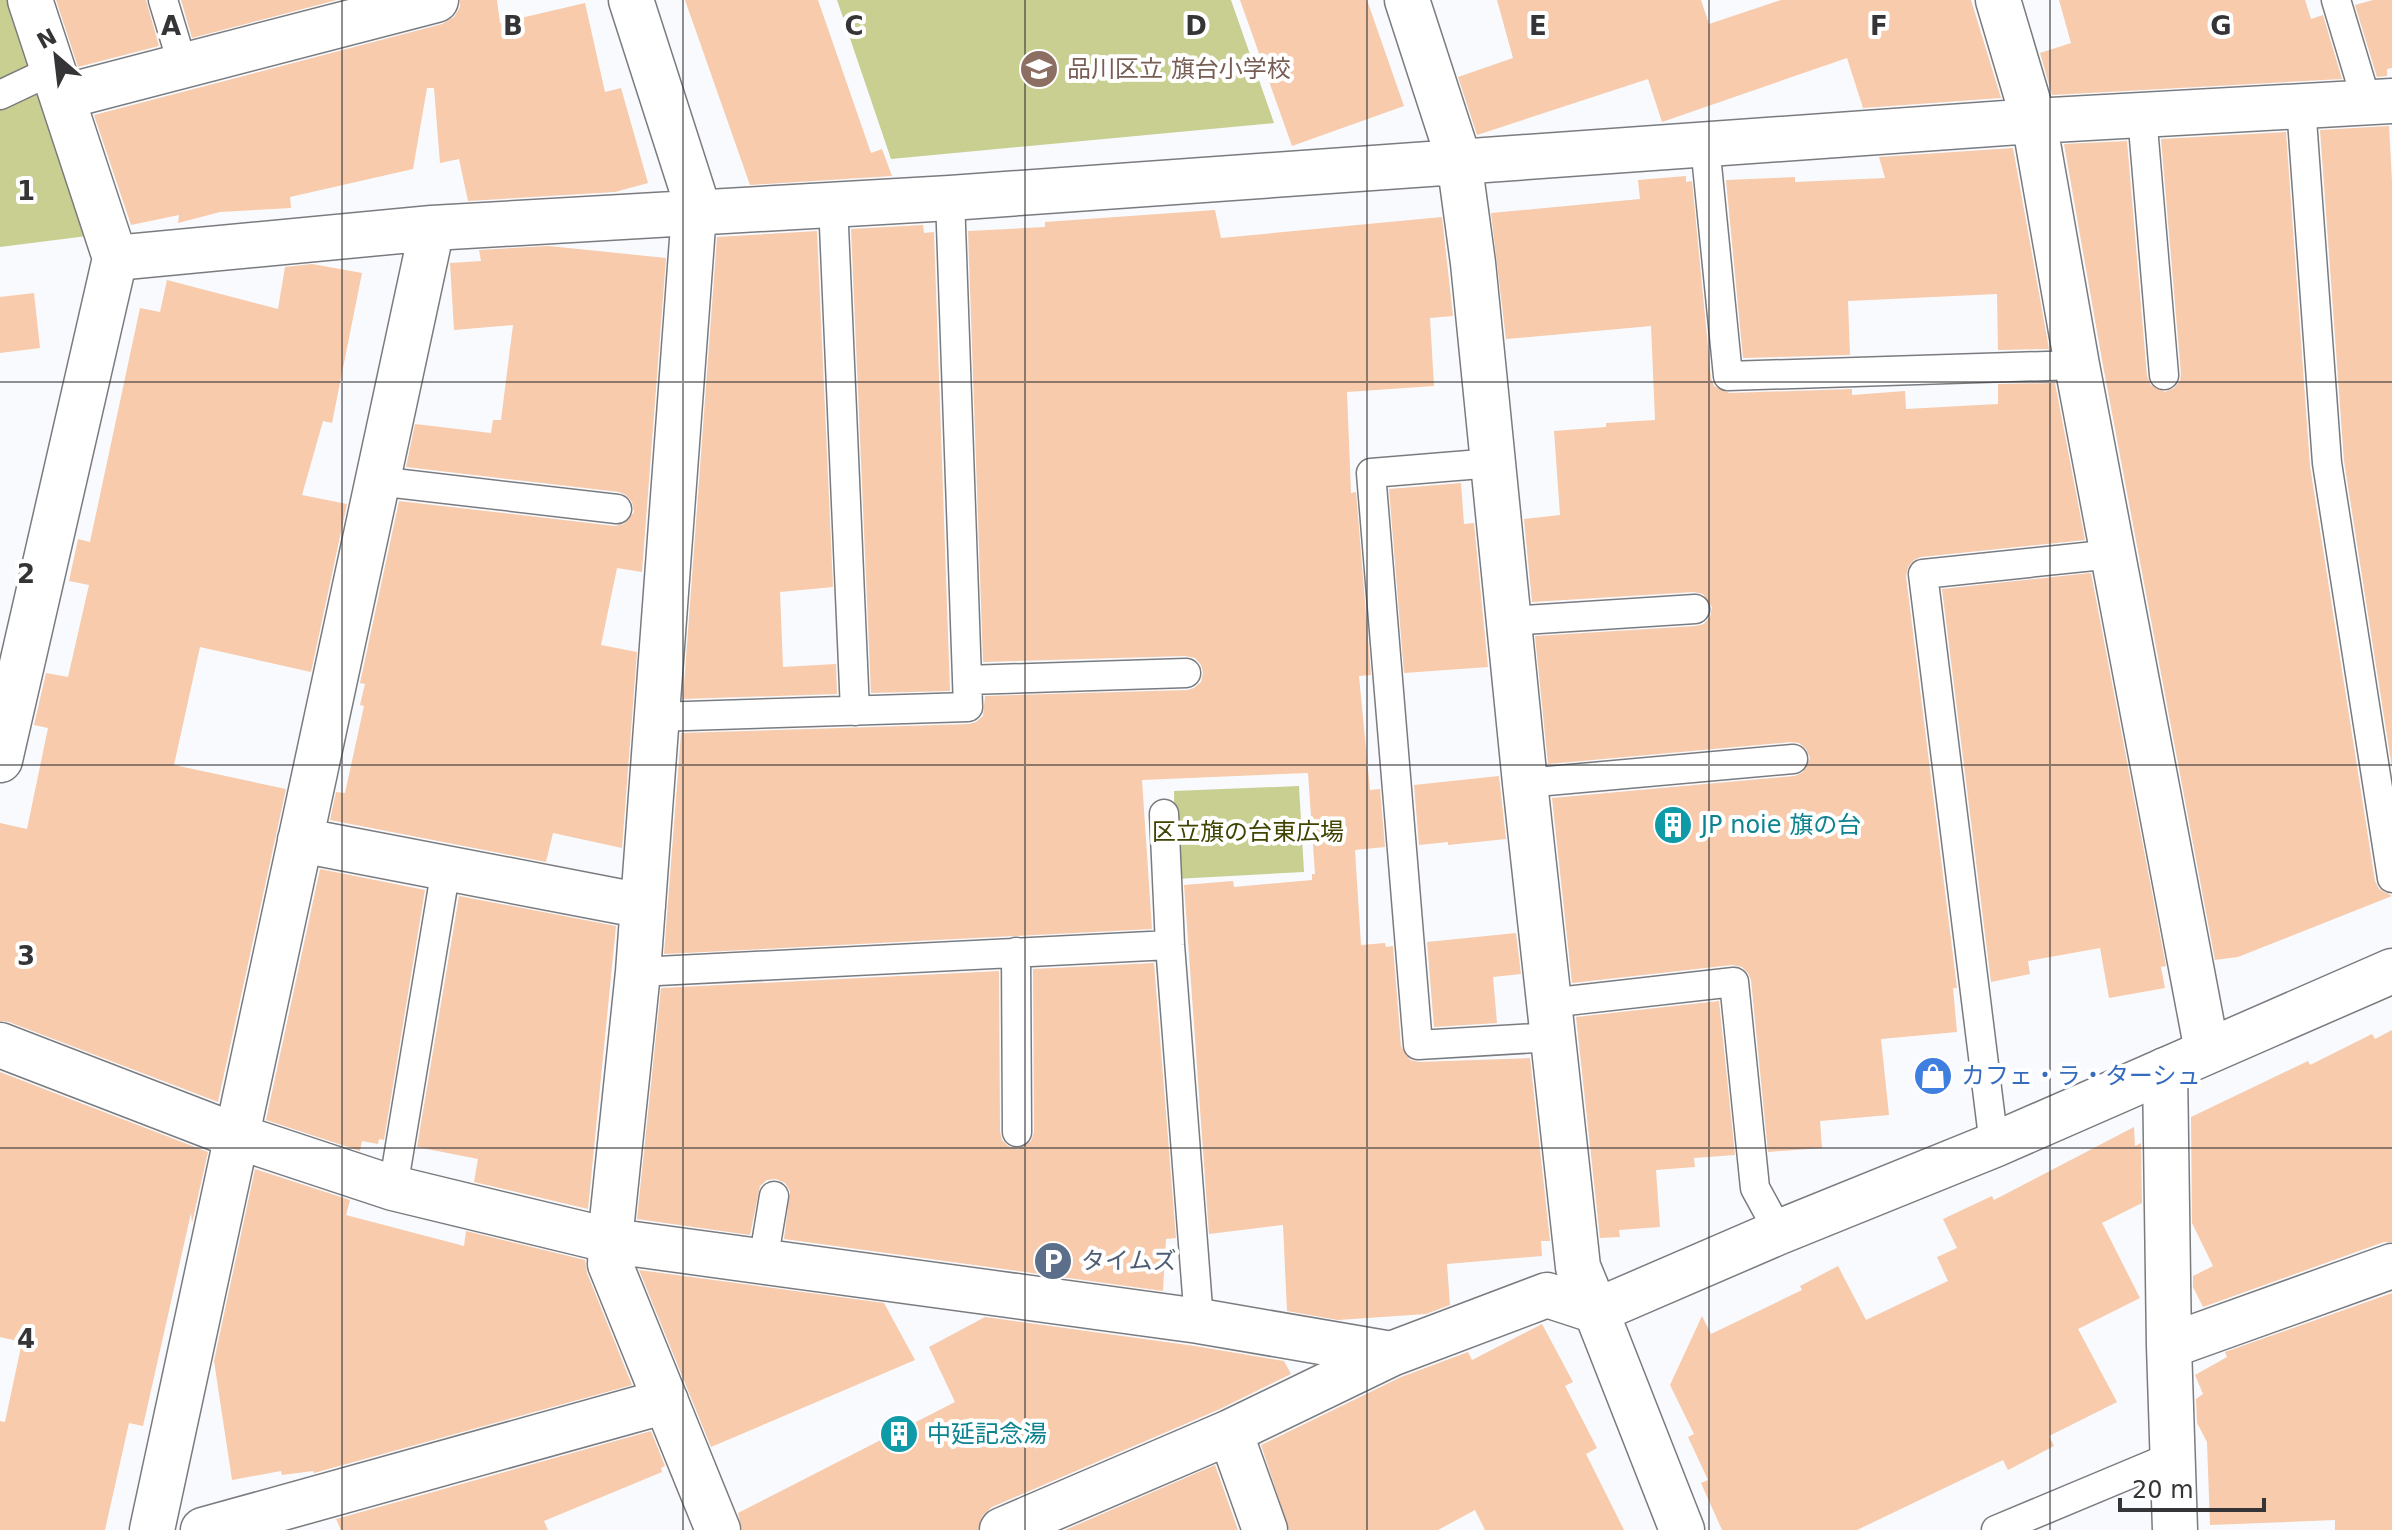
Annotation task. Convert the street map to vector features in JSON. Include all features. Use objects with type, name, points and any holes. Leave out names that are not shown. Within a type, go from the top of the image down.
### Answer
[{"type":"street","points":[[0,760],[115,258],[30,0]]},
{"type":"street","points":[[58,84],[183,66],[436,0]]},
{"type":"street","points":[[631,0],[695,199],[638,972],[610,1264],[718,1530]]},
{"type":"street","points":[[1407,0],[1459,160],[1473,263],[1508,621],[1578,1267],[1682,1530]]},
{"type":"street","points":[[1998,0],[2034,121],[2207,1051]]},
{"type":"street","points":[[115,258],[432,228],[693,215],[2034,121],[2380,102]]},
{"type":"street","points":[[152,1530],[432,228]]},
{"type":"street","points":[[300,840],[643,906]]},
{"type":"street","points":[[1002,1530],[1230,1432],[1391,1354],[1547,1295],[1596,1311],[1779,1232],[1994,1145],[2392,971]]},
{"type":"street","points":[[0,1045],[236,1136],[393,1188],[612,1241],[1199,1321],[1391,1354]]},
{"type":"street","points":[[2165,1070],[2175,1530]]},
{"type":"street","points":[[2169,1346],[2392,1266]]},
{"type":"street","points":[[203,1530],[666,1401]]},
{"type":"street","points":[[1230,1432],[1265,1530]]},
{"type":"lane","points":[[163,0],[183,66]]},
{"type":"lane","points":[[2336,0],[2380,102]]},
{"type":"lane","points":[[0,95],[58,84]]},
{"type":"lane","points":[[2301,106],[2327,463],[2392,878]]},
{"type":"lane","points":[[2142,115],[2164,375]]},
{"type":"lane","points":[[1705,145],[1728,376],[2077,365]]},
{"type":"lane","points":[[656,717],[968,707],[950,198]]},
{"type":"lane","points":[[833,203],[855,711]]},
{"type":"lane","points":[[1493,463],[1371,473],[1418,1045],[1734,982],[1755,1188],[1779,1232]]},
{"type":"lane","points":[[377,481],[617,509]]},
{"type":"lane","points":[[1994,1145],[1923,574],[2113,554]]},
{"type":"lane","points":[[1508,621],[1695,609]]},
{"type":"lane","points":[[967,680],[1186,673]]},
{"type":"lane","points":[[1525,783],[1793,759]]},
{"type":"lane","points":[[1164,814],[1170,945],[1199,1321]]},
{"type":"lane","points":[[393,1188],[446,868]]},
{"type":"lane","points":[[638,972],[1170,945]]},
{"type":"lane","points":[[1016,952],[1017,1132]]},
{"type":"lane","points":[[763,1262],[774,1196]]},
{"type":"lane","points":[[1996,1530],[2173,1456]]},
{"type":"green space","points":[[0,0],[17,0],[95,235],[0,247]]},
{"type":"green space","points":[[837,0],[1231,0],[1274,123],[891,159]]},
{"type":"green space","name":"区立旗の台東広場","points":[[1299,786],[1304,872],[1175,879],[1174,791]]},
{"type":"building","points":[[56,0],[146,0],[159,46],[78,67]]},
{"type":"building","points":[[181,0],[337,0],[192,38]]},
{"type":"building","points":[[460,0],[497,0],[500,23],[585,3],[605,92],[621,88],[648,183],[615,192],[468,201],[459,159],[440,163],[434,88],[427,88],[413,169],[290,197],[291,208],[220,212],[178,223],[179,215],[131,225],[94,115],[442,24],[454,17]]},
{"type":"building","points":[[685,0],[818,0],[871,153],[882,149],[892,176],[750,185]]},
{"type":"building","points":[[1240,0],[1367,0],[1404,106],[1292,146]]},
{"type":"building","points":[[1497,0],[1701,0],[1709,24],[1781,0],[1971,0],[2001,98],[1863,108],[1847,58],[1662,122],[1648,79],[1477,135],[1458,77],[1513,58]]},
{"type":"building","points":[[2059,0],[2305,0],[2311,19],[2323,15],[2342,79],[2052,95],[2040,53],[2071,43]]},
{"type":"building","points":[[2373,0],[2392,0],[2392,68],[2387,69],[2387,76],[2377,77],[2355,5]]},
{"type":"building","points":[[2389,126],[2392,181],[2392,768],[2344,461],[2320,130]]},
{"type":"building","points":[[2286,132],[2310,466],[2375,881],[2379,889],[2392,896],[2238,957],[2215,960],[2064,144],[2127,141],[2147,376],[2151,385],[2165,392],[2174,388],[2181,374],[2161,139]]},
{"type":"building","points":[[2013,148],[2049,349],[1998,350],[1997,294],[1848,301],[1850,355],[1743,358],[1726,180],[1795,177],[1795,182],[1885,178],[1879,157]]},
{"type":"building","points":[[1686,176],[1686,182],[1692,181],[1714,386],[1729,393],[1852,389],[1852,395],[1905,391],[1906,409],[1998,404],[1998,384],[2055,383],[2085,540],[1921,557],[1908,567],[1906,576],[1957,988],[1953,988],[1957,1032],[1881,1039],[1889,1115],[1820,1121],[1822,1148],[1768,1152],[1751,980],[1742,967],[1732,965],[1572,983],[1552,798],[1795,776],[1803,772],[1810,758],[1799,743],[1791,742],[1548,764],[1535,636],[1696,626],[1704,624],[1710,617],[1712,607],[1703,594],[1694,592],[1532,602],[1524,519],[1560,515],[1554,431],[1655,420],[1651,326],[1506,339],[1491,213],[1640,199],[1638,180]]},
{"type":"building","points":[[1215,210],[1221,238],[1442,217],[1453,316],[1430,318],[1434,386],[1347,392],[1351,493],[1356,492],[1371,675],[1359,676],[1370,790],[1380,789],[1385,847],[1355,850],[1361,945],[1385,943],[1386,947],[1393,946],[1401,1046],[1410,1060],[1530,1058],[1550,1241],[1541,1241],[1542,1256],[1447,1264],[1450,1305],[1426,1314],[1338,1320],[1287,1311],[1283,1225],[1209,1234],[1184,885],[1233,881],[1234,887],[1312,880],[1312,874],[1315,874],[1308,773],[1142,780],[1152,929],[664,954],[681,733],[969,724],[983,716],[985,696],[1187,690],[1201,682],[1201,665],[1195,658],[1185,656],[983,662],[968,231],[1045,227],[1045,222]]},
{"type":"building","points":[[923,225],[924,233],[934,232],[950,691],[871,693],[851,229]]},
{"type":"building","points":[[817,231],[833,587],[780,592],[783,667],[836,664],[837,694],[683,699],[717,237]]},
{"type":"building","points":[[549,246],[666,258],[642,572],[617,568],[601,645],[637,652],[622,848],[553,833],[546,862],[330,820],[336,792],[345,793],[364,706],[360,705],[365,684],[360,683],[399,501],[615,526],[624,524],[634,512],[632,502],[619,492],[406,467],[415,424],[491,433],[493,420],[501,420],[513,325],[454,330],[450,263],[481,261],[479,250]]},
{"type":"building","points":[[312,264],[362,273],[332,423],[323,421],[302,495],[347,504],[311,672],[200,647],[174,765],[286,789],[218,1102],[0,1021],[0,823],[27,829],[48,728],[34,725],[46,673],[68,677],[89,585],[69,581],[78,539],[90,542],[140,308],[160,312],[167,280],[278,309],[285,267]]},
{"type":"building","points":[[34,293],[40,348],[0,353],[0,297]]},
{"type":"building","points":[[1461,483],[1464,524],[1474,523],[1488,667],[1404,673],[1389,489]]},
{"type":"building","points":[[2091,573],[2166,966],[2161,967],[2165,988],[2109,998],[2100,948],[2028,961],[2030,974],[1991,982],[1942,589]]},
{"type":"building","points":[[1499,776],[1506,839],[1419,845],[1414,785]]},
{"type":"building","points":[[320,869],[425,890],[384,1140],[379,1139],[378,1144],[362,1141],[360,1151],[266,1120]]},
{"type":"building","points":[[459,896],[616,926],[588,1209],[474,1182],[478,1159],[417,1147]]},
{"type":"building","points":[[1516,933],[1521,974],[1493,977],[1497,1023],[1434,1027],[1427,942]]},
{"type":"building","points":[[1154,963],[1176,1238],[1166,1239],[1163,1291],[784,1239],[790,1191],[785,1183],[776,1179],[767,1180],[760,1186],[750,1235],[637,1219],[661,988],[999,971],[1000,1132],[1008,1146],[1018,1149],[1031,1141],[1034,1132],[1033,969]]},
{"type":"building","points":[[1719,1001],[1735,1155],[1694,1158],[1695,1167],[1656,1170],[1660,1227],[1619,1230],[1620,1237],[1600,1238],[1576,1017]]},
{"type":"building","points":[[2392,1030],[2392,1242],[2384,1242],[2203,1307],[2193,1287],[2193,1276],[2213,1266],[2192,1223],[2191,1117],[2308,1061],[2310,1065],[2372,1034],[2375,1039]]},
{"type":"building","points":[[0,1072],[208,1152],[192,1223],[191,1213],[143,1426],[129,1423],[105,1530],[0,1530],[0,1421],[5,1422],[22,1342],[0,1337]]},
{"type":"building","points":[[2134,1127],[2135,1146],[2141,1143],[2142,1203],[2102,1223],[2140,1298],[2078,1329],[2117,1402],[2049,1436],[2054,1446],[2008,1470],[2003,1460],[1857,1530],[1722,1530],[1701,1483],[1708,1480],[1688,1437],[1694,1434],[1670,1385],[1702,1316],[1711,1334],[1802,1290],[1800,1286],[1838,1266],[1866,1320],[1948,1281],[1937,1257],[1957,1248],[1943,1219],[1992,1196],[1994,1200]]},
{"type":"building","points":[[255,1169],[350,1200],[346,1215],[464,1246],[466,1231],[585,1260],[587,1273],[632,1385],[314,1473],[282,1475],[281,1471],[232,1480],[214,1361]]},
{"type":"building","points":[[639,1270],[884,1303],[915,1360],[711,1447]]},
{"type":"building","points":[[2392,1293],[2392,1530],[2335,1530],[2335,1520],[2210,1525],[2207,1442],[2197,1423],[2196,1399],[2203,1394],[2195,1375],[2227,1357],[2225,1352]]},
{"type":"building","points":[[985,1317],[1284,1361],[1291,1374],[1220,1409],[992,1507],[982,1516],[978,1530],[742,1530],[738,1513],[955,1402],[929,1347]]},
{"type":"building","points":[[1542,1324],[1573,1382],[1565,1386],[1597,1448],[1586,1454],[1624,1530],[1485,1530],[1475,1510],[1438,1530],[1289,1530],[1261,1445],[1401,1377],[1468,1352],[1472,1360]]},
{"type":"building","points":[[651,1431],[665,1466],[661,1468],[662,1472],[544,1521],[548,1530],[341,1530],[336,1519]]},
{"type":"building","points":[[1215,1465],[1238,1530],[1065,1530]]},
{"type":"place","name":"品川区立 旗台小学校","points":[[1039,69]]},
{"type":"place","name":"JP noie 旗の台","points":[[1673,825]]},
{"type":"place","name":"カフェ・ラ・ターシュ","points":[[1933,1076]]},
{"type":"place","name":"タイムズ","points":[[1053,1261]]},
{"type":"place","name":"中延記念湯","points":[[899,1434]]}]
